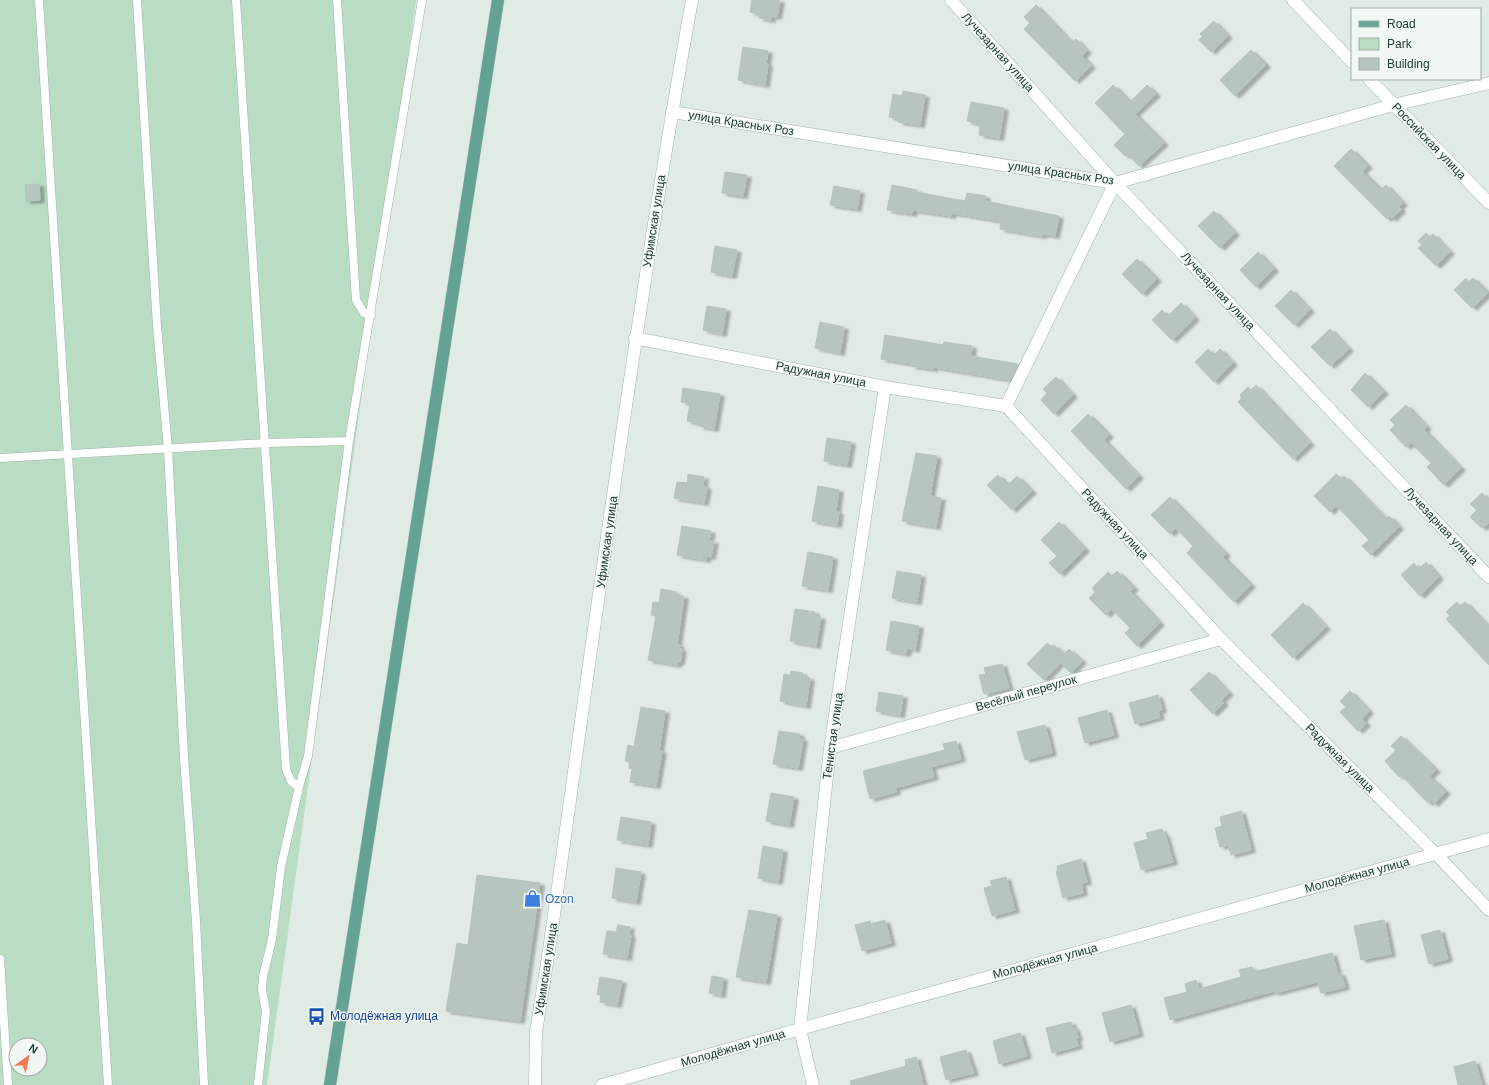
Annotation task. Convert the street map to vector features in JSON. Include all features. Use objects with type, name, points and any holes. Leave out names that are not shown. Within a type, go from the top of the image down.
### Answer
[{"type":"main road","points":[[330,1085],[498,0]]},
{"type":"street","name":"Уфимская улица","points":[[535,1085],[536,1032],[549,950],[635,338],[692,0]]},
{"type":"street","name":"Лучезарная улица","points":[[951,0],[1115,183],[1489,577]]},
{"type":"street","points":[[1293,0],[1351,61]]},
{"type":"street","name":"Российская улица","points":[[1370,80],[1489,203]]},
{"type":"street","name":"улица Красных Роз","points":[[672,112],[1115,183],[1393,105],[1489,83]]},
{"type":"street","points":[[1006,406],[1115,183]]},
{"type":"street","name":"Радужная улица","points":[[635,338],[885,387],[1006,406],[1221,639],[1436,854],[1489,910]]},
{"type":"street","name":"Тенистая улица","points":[[813,1085],[800,1028],[830,748],[885,387]]},
{"type":"street","name":"Весёлый переулок","points":[[830,748],[1221,639]]},
{"type":"street","name":"Молодёжная улица","points":[[602,1085],[800,1028],[1489,839]]},
{"type":"lane","points":[[39,0],[89,808],[108,1085]]},
{"type":"lane","points":[[137,0],[157,326],[168,448],[184,756],[196,921],[204,1085]]},
{"type":"lane","points":[[236,0],[266,443],[273,590],[286,770],[291,781],[299,787]]},
{"type":"lane","points":[[337,0],[356,300],[364,313],[371,316]]},
{"type":"lane","points":[[258,1085],[266,1011],[262,990],[263,977],[271,947],[282,867],[299,787],[308,756],[349,441],[371,316],[422,0]]},
{"type":"lane","points":[[0,458],[266,443],[349,441]]},
{"type":"lane","points":[[0,959],[8,1085]]},
{"type":"green space","points":[[0,0],[416,0],[267,1085],[0,1085]]},
{"type":"building","points":[[752,0],[780,0],[777,17],[771,16],[771,20],[759,18],[759,14],[750,12]]},
{"type":"building","points":[[1036,5],[1072,43],[1076,39],[1087,51],[1082,56],[1091,66],[1075,81],[1024,29],[1030,23],[1024,17]]},
{"type":"building","points":[[1214,21],[1228,36],[1211,52],[1199,40],[1203,36],[1200,34]]},
{"type":"building","points":[[743,47],[768,51],[765,85],[738,80]]},
{"type":"building","points":[[1251,50],[1266,65],[1235,96],[1220,80]]},
{"type":"building","points":[[1113,85],[1130,102],[1147,85],[1156,94],[1135,114],[1164,143],[1139,166],[1127,154],[1125,156],[1114,145],[1125,134],[1095,103]]},
{"type":"building","points":[[903,91],[925,95],[920,125],[898,122],[899,119],[889,117],[893,94],[902,96]]},
{"type":"building","points":[[971,102],[1004,108],[999,138],[979,135],[980,124],[967,121]]},
{"type":"building","points":[[1351,149],[1368,166],[1362,171],[1381,190],[1386,185],[1403,203],[1399,207],[1401,210],[1392,219],[1390,216],[1387,219],[1334,166]]},
{"type":"building","points":[[725,172],[747,175],[743,196],[722,193]]},
{"type":"building","points":[[39,184],[40,200],[26,201],[25,185]]},
{"type":"building","points":[[892,185],[917,190],[916,192],[965,201],[967,193],[986,196],[985,201],[1059,216],[1055,236],[1043,234],[1042,236],[1000,229],[1001,221],[952,213],[951,216],[913,210],[912,214],[887,210]]},
{"type":"building","points":[[834,186],[860,191],[857,209],[830,205]]},
{"type":"building","points":[[1214,211],[1235,233],[1220,248],[1198,226]]},
{"type":"building","points":[[1426,233],[1430,237],[1433,234],[1450,252],[1436,266],[1418,248],[1422,245],[1418,241]]},
{"type":"building","points":[[715,246],[737,250],[732,276],[711,272]]},
{"type":"building","points":[[1258,252],[1274,269],[1256,287],[1240,270]]},
{"type":"building","points":[[1137,259],[1157,279],[1142,294],[1122,274]]},
{"type":"building","points":[[1466,278],[1469,282],[1473,278],[1488,293],[1472,308],[1454,290]]},
{"type":"building","points":[[1291,290],[1310,310],[1294,325],[1275,306]]},
{"type":"building","points":[[1181,303],[1195,318],[1172,340],[1152,320],[1162,310],[1168,316]]},
{"type":"building","points":[[707,306],[726,309],[722,334],[703,330]]},
{"type":"building","points":[[820,322],[844,327],[840,353],[815,348]]},
{"type":"building","points":[[1330,329],[1349,349],[1330,366],[1311,347]]},
{"type":"building","points":[[885,335],[943,345],[944,342],[972,346],[971,356],[1018,364],[1010,380],[934,367],[933,369],[911,366],[912,364],[881,359]]},
{"type":"building","points":[[1208,349],[1214,355],[1220,349],[1233,363],[1214,382],[1195,362]]},
{"type":"building","points":[[1365,373],[1384,392],[1368,407],[1351,390]]},
{"type":"building","points":[[1056,377],[1073,395],[1054,414],[1041,400],[1047,393],[1043,389]]},
{"type":"building","points":[[1256,385],[1310,443],[1293,459],[1238,402],[1242,398],[1240,395],[1248,387],[1251,390]]},
{"type":"building","points":[[683,388],[720,394],[714,429],[699,426],[700,423],[687,421],[690,403],[681,402]]},
{"type":"building","points":[[1406,405],[1427,427],[1424,430],[1461,468],[1444,485],[1427,467],[1431,463],[1411,443],[1406,447],[1390,430],[1395,425],[1390,420]]},
{"type":"building","points":[[1088,414],[1109,435],[1104,440],[1139,476],[1126,489],[1071,431]]},
{"type":"building","points":[[827,438],[851,442],[847,465],[824,461]]},
{"type":"building","points":[[916,453],[937,456],[930,496],[941,498],[936,527],[902,521]]},
{"type":"building","points":[[688,474],[704,477],[703,486],[707,487],[704,503],[674,498],[677,482],[687,483]]},
{"type":"building","points":[[1336,474],[1341,479],[1344,476],[1386,519],[1389,516],[1399,527],[1371,555],[1362,546],[1369,540],[1336,505],[1330,512],[1314,496]]},
{"type":"building","points":[[998,475],[1008,485],[1017,476],[1032,491],[1012,510],[987,485]]},
{"type":"building","points":[[818,486],[839,490],[836,511],[839,512],[837,525],[812,521]]},
{"type":"building","points":[[1482,493],[1488,500],[1489,499],[1489,523],[1482,528],[1470,517],[1477,510],[1470,504]]},
{"type":"building","points":[[1170,497],[1226,554],[1223,557],[1251,585],[1234,602],[1187,553],[1193,546],[1176,528],[1170,534],[1151,515]]},
{"type":"building","points":[[1059,522],[1085,549],[1060,574],[1049,563],[1057,556],[1041,540]]},
{"type":"building","points":[[682,526],[711,531],[709,541],[714,541],[711,557],[707,556],[706,560],[677,555]]},
{"type":"building","points":[[808,552],[833,557],[828,590],[802,586]]},
{"type":"building","points":[[1426,562],[1439,577],[1420,596],[1401,575],[1414,563],[1419,569]]},
{"type":"building","points":[[897,571],[921,575],[917,602],[892,598]]},
{"type":"building","points":[[1117,571],[1134,588],[1130,591],[1160,623],[1137,646],[1125,633],[1130,628],[1112,609],[1106,615],[1089,598],[1095,592],[1092,588],[1108,572],[1112,576]]},
{"type":"building","points":[[661,589],[676,592],[675,595],[684,596],[677,644],[680,645],[679,649],[682,649],[680,662],[677,662],[677,665],[648,660],[656,616],[651,615],[653,602],[659,603]]},
{"type":"building","points":[[1457,602],[1460,606],[1465,602],[1489,627],[1489,665],[1446,619],[1450,616],[1446,612]]},
{"type":"building","points":[[1303,603],[1326,627],[1293,658],[1271,635]]},
{"type":"building","points":[[795,609],[815,612],[814,616],[821,617],[816,646],[790,641]]},
{"type":"building","points":[[891,621],[919,626],[915,650],[908,648],[906,654],[886,650]]},
{"type":"building","points":[[1047,643],[1052,647],[1054,645],[1064,654],[1069,649],[1082,661],[1071,673],[1060,663],[1044,680],[1027,664]]},
{"type":"building","points":[[1002,664],[1009,688],[984,694],[979,675],[986,674],[984,668]]},
{"type":"building","points":[[791,671],[803,673],[802,677],[810,678],[806,706],[780,701],[784,674],[790,675]]},
{"type":"building","points":[[1209,672],[1229,693],[1221,700],[1224,703],[1213,714],[1190,690]]},
{"type":"building","points":[[1350,691],[1369,711],[1362,719],[1366,724],[1358,731],[1340,712],[1346,707],[1340,701]]},
{"type":"building","points":[[879,692],[903,696],[900,715],[876,711]]},
{"type":"building","points":[[1158,695],[1162,710],[1158,711],[1160,717],[1135,724],[1129,703]]},
{"type":"building","points":[[641,707],[665,711],[659,751],[662,751],[656,786],[630,782],[632,769],[629,768],[630,762],[625,761],[628,745],[634,747]]},
{"type":"building","points":[[1107,710],[1114,735],[1085,743],[1078,718]]},
{"type":"building","points":[[1045,725],[1052,753],[1025,760],[1017,732]]},
{"type":"building","points":[[779,731],[800,734],[799,738],[803,739],[798,768],[773,764]]},
{"type":"building","points":[[1401,736],[1436,770],[1429,776],[1446,792],[1434,804],[1431,801],[1428,803],[1401,775],[1399,777],[1385,761],[1396,750],[1391,746]]},
{"type":"building","points":[[956,741],[961,759],[931,767],[934,777],[895,788],[896,792],[870,799],[863,771],[945,750],[943,744]]},
{"type":"building","points":[[771,793],[794,797],[789,825],[766,821]]},
{"type":"building","points":[[1241,811],[1251,850],[1231,855],[1228,845],[1220,847],[1215,828],[1222,826],[1220,817]]},
{"type":"building","points":[[621,817],[651,822],[648,845],[617,840]]},
{"type":"building","points":[[1162,829],[1163,834],[1165,834],[1173,862],[1141,870],[1134,843],[1148,839],[1146,833]]},
{"type":"building","points":[[763,846],[783,850],[778,882],[758,878]]},
{"type":"building","points":[[1081,859],[1087,882],[1081,883],[1083,893],[1063,898],[1056,871],[1058,871],[1057,866]]},
{"type":"building","points":[[616,868],[641,872],[636,902],[612,898]]},
{"type":"building","points":[[477,875],[540,883],[520,1021],[446,1011],[457,943],[468,945]]},
{"type":"building","points":[[1006,877],[1015,910],[992,916],[984,888],[992,886],[990,881]]},
{"type":"building","points":[[749,910],[777,915],[766,982],[736,977]]},
{"type":"building","points":[[885,920],[891,943],[862,951],[855,925],[870,921],[871,924]]},
{"type":"building","points":[[1384,920],[1391,954],[1361,960],[1354,926]]},
{"type":"building","points":[[618,925],[630,927],[629,934],[631,935],[627,958],[603,954],[607,931],[616,932]]},
{"type":"building","points":[[1440,930],[1448,959],[1429,964],[1421,935]]},
{"type":"building","points":[[1332,953],[1338,974],[1341,973],[1345,987],[1321,993],[1317,982],[1275,993],[1274,991],[1170,1020],[1164,998],[1187,992],[1185,984],[1196,980],[1199,989],[1241,977],[1239,970],[1252,967],[1253,972]]},
{"type":"building","points":[[712,976],[723,978],[721,995],[709,993]]},
{"type":"building","points":[[600,977],[622,981],[617,1005],[600,1002],[601,995],[597,994]]},
{"type":"building","points":[[1131,1005],[1139,1034],[1110,1042],[1102,1013]]},
{"type":"building","points":[[1071,1022],[1073,1028],[1075,1028],[1078,1038],[1076,1039],[1078,1046],[1052,1053],[1046,1028]]},
{"type":"building","points":[[1020,1033],[1027,1056],[999,1064],[993,1041]]},
{"type":"building","points":[[966,1050],[974,1073],[946,1080],[940,1057]]},
{"type":"building","points":[[916,1057],[923,1085],[851,1085],[850,1081],[906,1066],[905,1060]]},
{"type":"building","points":[[1475,1061],[1482,1085],[1458,1085],[1454,1067]]},
{"type":"place","name":"Ozon","points":[[532,899]]},
{"type":"place","name":"Молодёжная улица","points":[[317,1016]]}]
